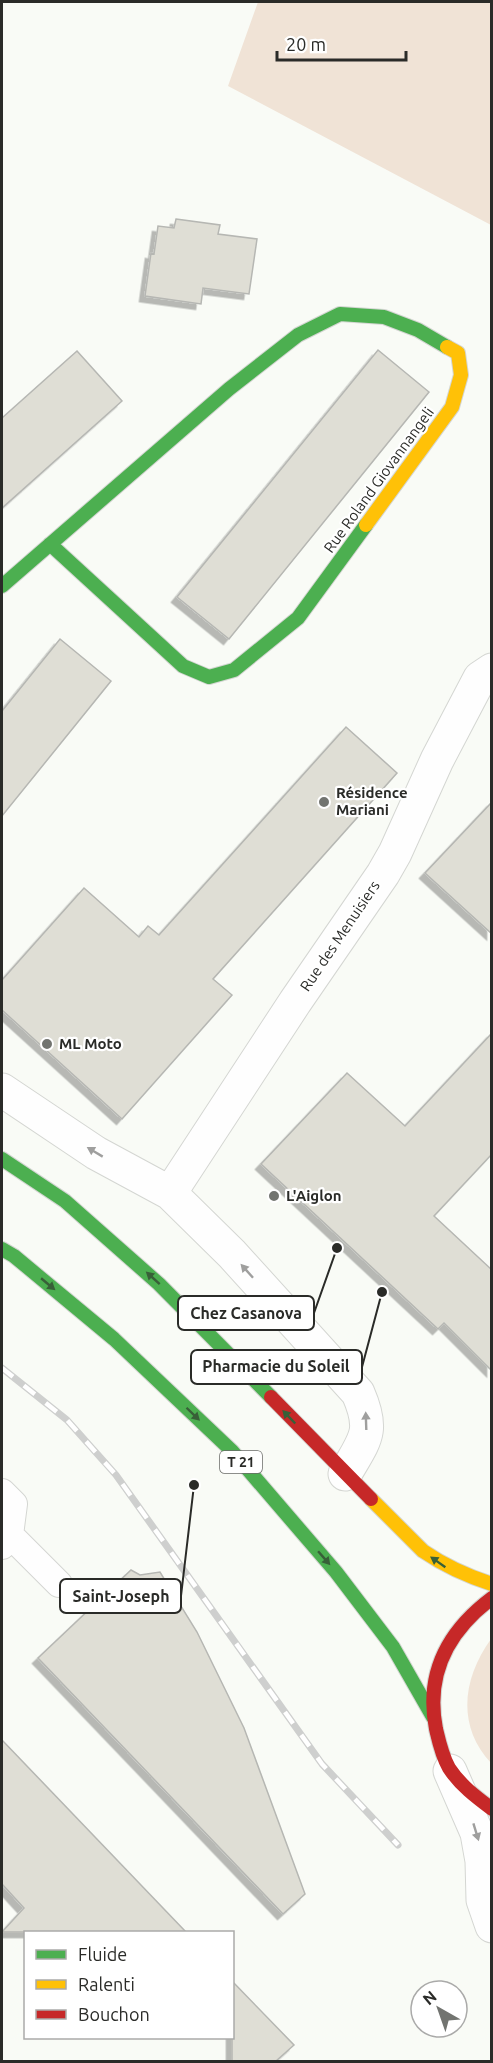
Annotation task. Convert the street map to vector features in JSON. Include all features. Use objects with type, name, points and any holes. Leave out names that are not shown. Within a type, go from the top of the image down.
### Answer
[{"type":"main road","name":"Rue Roland Giovannangeli","points":[[2,586],[50,544],[229,389],[298,335],[340,314],[384,317],[418,330],[459,353],[461,375],[452,407],[298,618],[234,670],[209,677],[183,666],[50,544]]},
{"type":"main road","points":[[2,1159],[65,1201],[159,1284],[423,1551],[444,1567],[492,1584]]},
{"type":"main road","name":"T 21","points":[[2,1249],[14,1256],[114,1339],[232,1451],[336,1572],[393,1647],[433,1717]]},
{"type":"main road","points":[[492,1599],[474,1610],[449,1641],[434,1678],[433,1717],[444,1759],[466,1790],[492,1809]]},
{"type":"street","name":"Rue des Menuisiers","points":[[170,1194],[395,853],[437,760],[480,678],[492,670]]},
{"type":"street","points":[[2,1090],[96,1153],[170,1194],[232,1254],[358,1393],[367,1414],[366,1438],[345,1474]]},
{"type":"street","points":[[444,1759],[477,1833],[482,1861],[483,1900],[492,1926]]},
{"type":"lane","points":[[2,1492],[14,1504],[6,1540],[59,1584]]},
{"type":"shaded area","points":[[258,2],[491,2],[491,225],[228,86]]},
{"type":"shaded area","points":[[491,1639],[491,1763],[472,1733],[467,1701],[474,1669]]},
{"type":"building","points":[[176,219],[220,225],[218,234],[257,239],[249,294],[203,288],[201,304],[145,296],[151,253],[154,254],[158,226],[174,228]]},
{"type":"building","points":[[378,350],[429,392],[229,639],[177,597]]},
{"type":"building","points":[[77,351],[122,401],[2,508],[2,418]]},
{"type":"building","points":[[60,639],[111,681],[2,816],[2,711]]},
{"type":"building","points":[[346,727],[397,773],[213,979],[232,995],[122,1119],[2,1010],[2,980],[84,888],[139,937],[148,926],[159,935]]},
{"type":"building","points":[[492,802],[492,934],[425,873]]},
{"type":"building","points":[[492,1033],[492,1154],[434,1216],[492,1270],[492,1371],[444,1323],[438,1329],[261,1164],[347,1073],[405,1126]]},
{"type":"building","points":[[131,1570],[140,1575],[160,1572],[197,1632],[244,1728],[305,1894],[283,1914],[38,1658]]},
{"type":"building","points":[[2,1740],[185,1931],[2,1932],[24,1908],[2,1884]]},
{"type":"building","points":[[234,1983],[294,2045],[276,2061],[232,2061]]},
{"type":"railway","points":[[2,1368],[67,1420],[116,1475],[322,1764],[398,1845]]},
{"type":"traffic: fast","points":[[2,586],[229,389],[298,335],[340,314],[384,317],[418,330],[447,347]]},
{"type":"traffic: fast","points":[[50,544],[183,666],[209,677],[234,670],[298,618],[366,525]]},
{"type":"traffic: fast","points":[[2,1159],[65,1201],[159,1284],[271,1397]]},
{"type":"traffic: fast","points":[[2,1249],[14,1256],[114,1339],[232,1451],[336,1572],[393,1647],[433,1717]]},
{"type":"traffic: slow","points":[[366,525],[452,407],[461,375],[458,353],[447,347]]},
{"type":"traffic: slow","points":[[371,1499],[423,1551],[456,1570],[492,1584]]},
{"type":"traffic: jam","points":[[271,1397],[371,1499]]},
{"type":"traffic: jam","points":[[492,1598],[463,1625],[443,1655],[437,1672],[433,1709],[444,1759],[449,1768],[463,1785],[492,1809]]},
{"type":"place","name":"Résidence Mariani","points":[[324,802]]},
{"type":"place","name":"ML Moto","points":[[47,1044]]},
{"type":"place","name":"L'Aiglon","points":[[274,1196]]},
{"type":"place","name":"Chez Casanova","points":[[337,1248]]},
{"type":"place","name":"Pharmacie du Soleil","points":[[382,1292]]},
{"type":"place","name":"Saint-Joseph","points":[[194,1485]]}]
